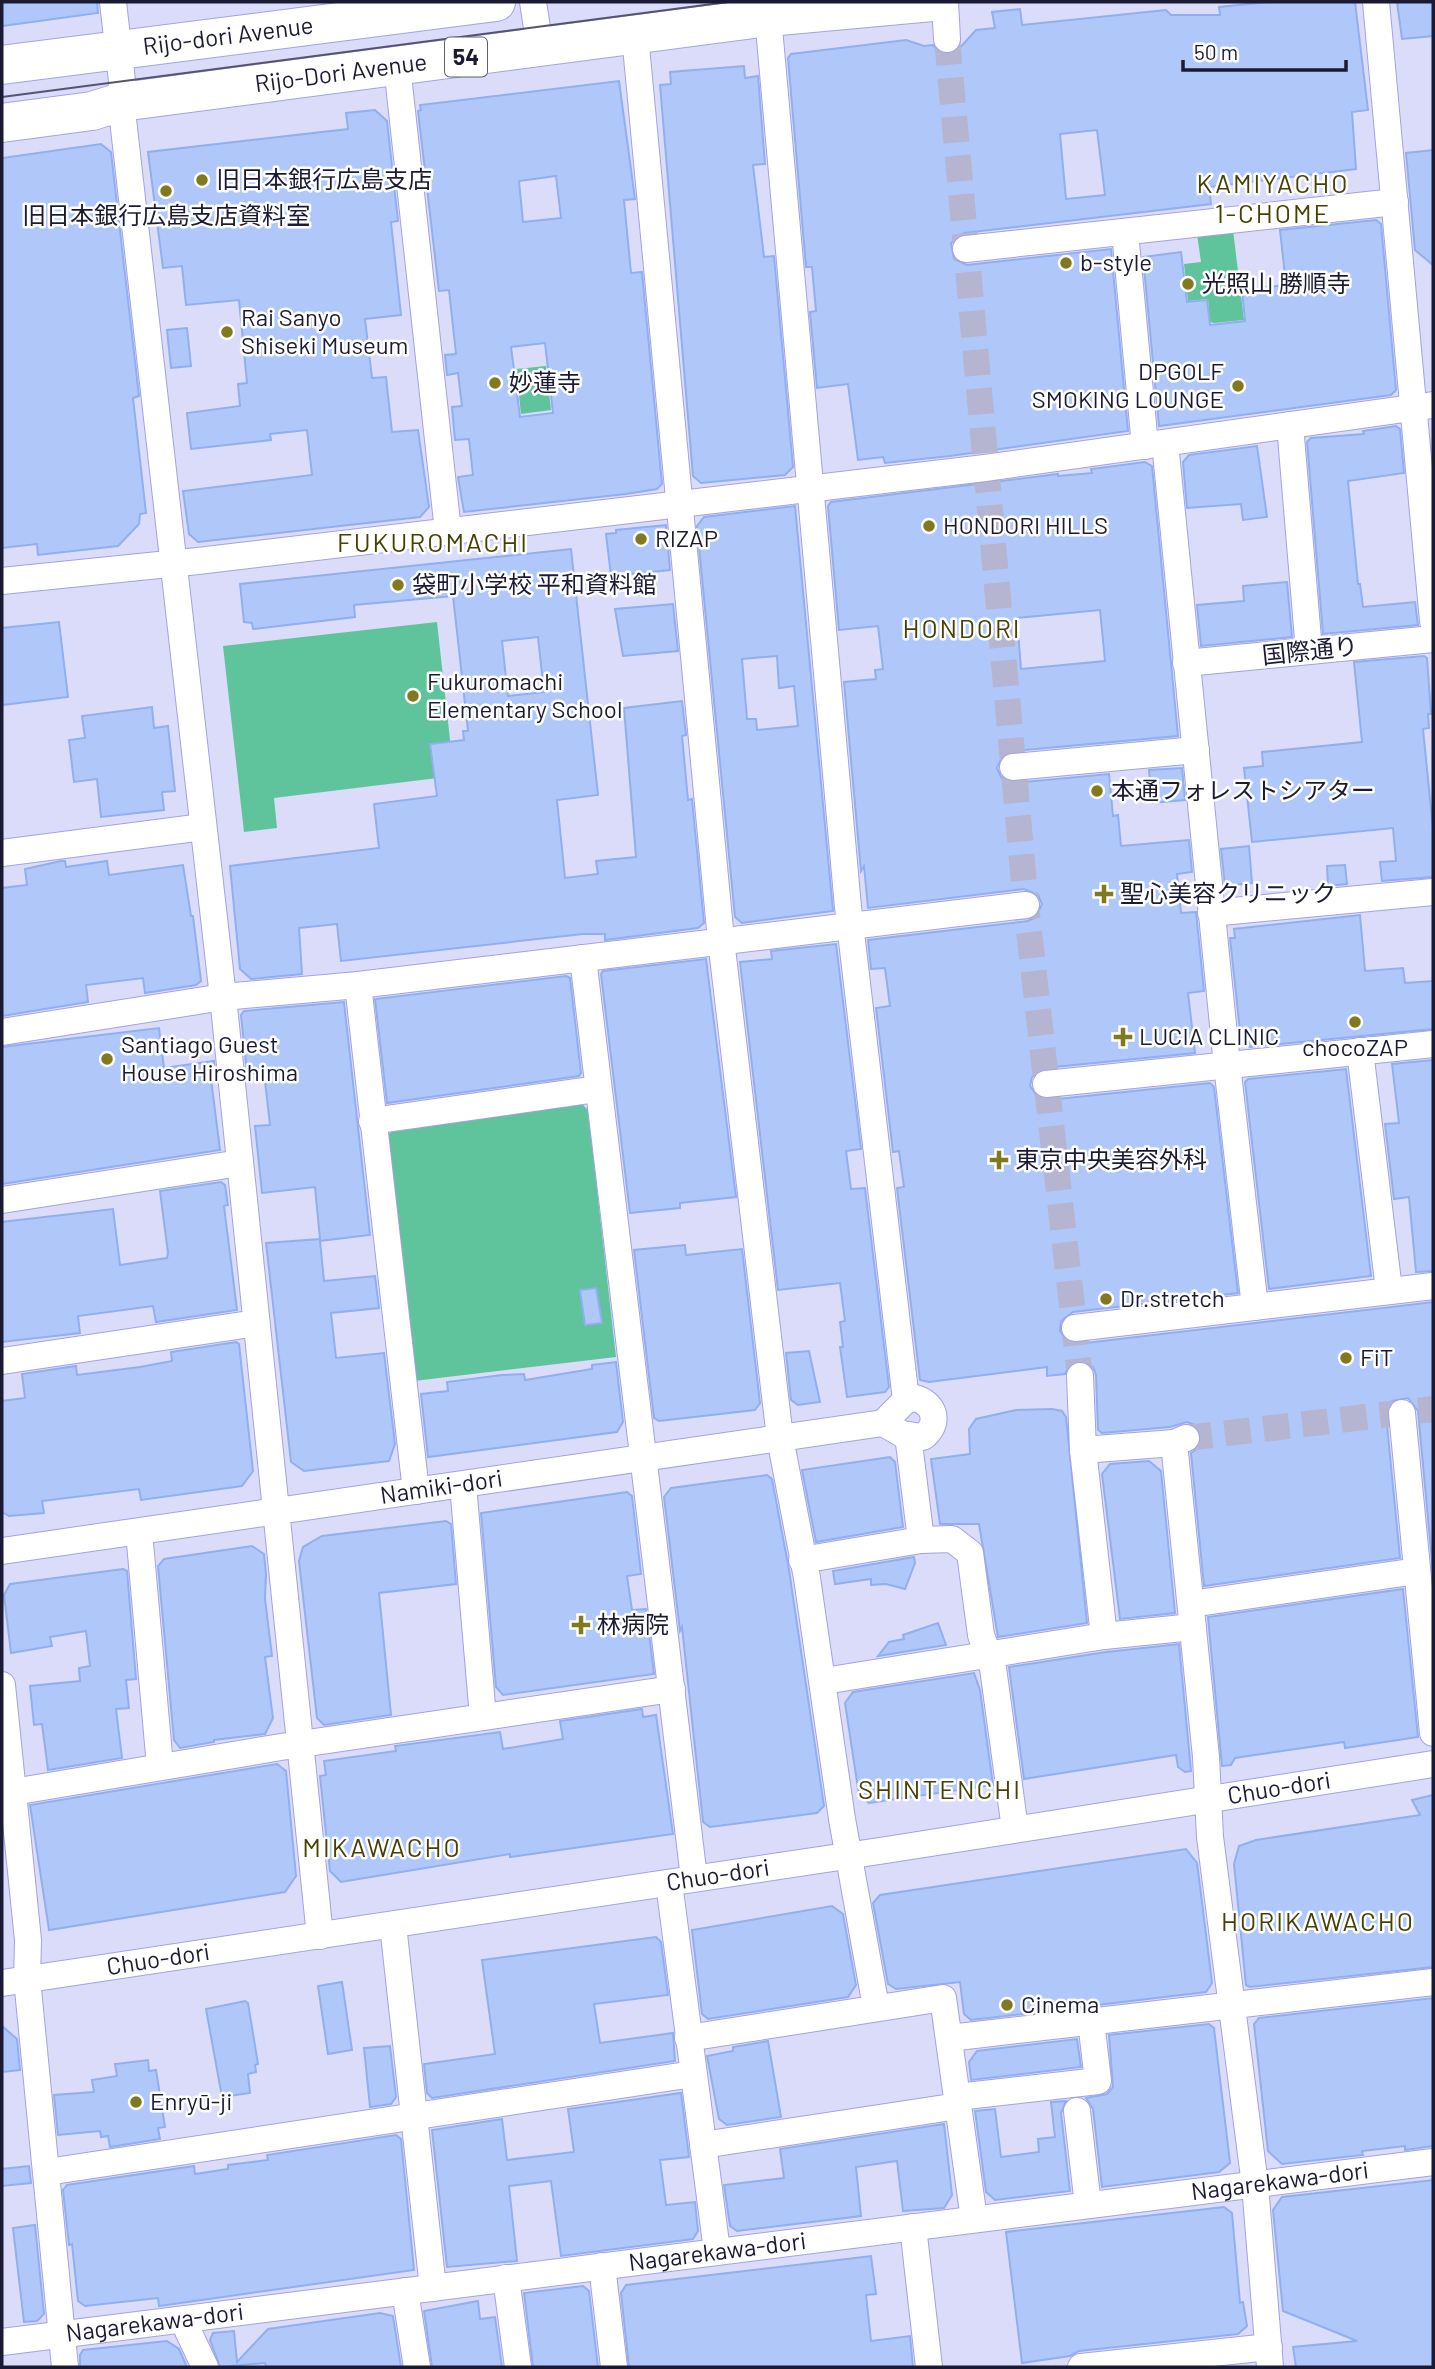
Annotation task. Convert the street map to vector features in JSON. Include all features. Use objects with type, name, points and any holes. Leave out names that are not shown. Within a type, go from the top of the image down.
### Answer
[{"type":"highway","name":"Rijo-dori Avenue","points":[[2,65],[496,2]]},
{"type":"highway","name":"Rijo-Dori Avenue","points":[[2,123],[92,111],[121,102],[768,17],[932,2]]},
{"type":"street","points":[[113,2],[119,49],[121,102],[223,997],[320,1936]]},
{"type":"street","points":[[533,2],[540,47]]},
{"type":"street","points":[[945,2],[947,39]]},
{"type":"street","points":[[1376,2],[1395,202],[1423,406],[1433,621]]},
{"type":"street","points":[[768,17],[850,925],[906,1400]]},
{"type":"street","points":[[635,36],[721,940],[780,1438],[824,1681],[876,2007]]},
{"type":"street","points":[[397,66],[448,531]]},
{"type":"street","points":[[966,249],[1395,202]]},
{"type":"street","points":[[1125,232],[1186,663],[1255,1307]]},
{"type":"street","points":[[2,581],[174,564],[810,488],[1155,444],[1423,406]]},
{"type":"street","points":[[1290,425],[1309,651]]},
{"type":"street","name":"国際通り","points":[[1186,663],[1433,639]]},
{"type":"street","points":[[1013,767],[1196,750]]},
{"type":"street","points":[[2,853],[203,827]]},
{"type":"street","points":[[1211,913],[1433,892]]},
{"type":"street","points":[[2,1032],[223,997],[358,985],[1026,905]]},
{"type":"street","points":[[583,958],[672,1689],[688,2038],[717,2251]]},
{"type":"street","points":[[358,985],[416,1491]]},
{"type":"street","points":[[1046,1084],[1433,1044]]},
{"type":"street","points":[[1360,1051],[1388,1290]]},
{"type":"street","points":[[372,1121],[597,1088]]},
{"type":"street","points":[[2,1200],[240,1163]]},
{"type":"street","points":[[1075,1328],[1433,1286]]},
{"type":"street","points":[[2,1361],[256,1323]]},
{"type":"street","points":[[1080,1376],[1083,1450],[1104,1636]]},
{"type":"street","points":[[915,1398],[925,1401],[934,1411],[935,1423],[923,1437],[908,1435],[883,1423],[906,1400],[915,1398]]},
{"type":"street","points":[[1402,1413],[1433,1733]]},
{"type":"street","name":"Namiki-dori","points":[[2,1552],[883,1423]]},
{"type":"street","points":[[908,1435],[921,1540]]},
{"type":"street","points":[[1081,2367],[1270,2357],[1255,2185],[1208,1799],[1180,1440],[1083,1450]]},
{"type":"street","points":[[463,1485],[483,1717]]},
{"type":"street","points":[[139,1532],[160,1766]]},
{"type":"street","points":[[802,1560],[921,1540],[952,1539],[970,1553],[981,1635],[993,1668],[1014,1829]]},
{"type":"street","points":[[824,1681],[1104,1636],[1192,1615],[1417,1571]]},
{"type":"street","points":[[2,1685],[29,1940],[14,1981],[47,2172],[65,2367]]},
{"type":"street","points":[[13,1792],[300,1744],[672,1689]]},
{"type":"street","name":"Chuo-dori","points":[[14,1981],[1433,1764]]},
{"type":"street","points":[[393,1925],[433,2288]]},
{"type":"street","points":[[949,2038],[1433,1982]]},
{"type":"street","points":[[688,2038],[943,1998],[974,2219]]},
{"type":"street","points":[[702,2145],[958,2101],[1098,2081],[1091,2021]]},
{"type":"street","points":[[47,2172],[693,2074]]},
{"type":"street","points":[[1077,2110],[1088,2205]]},
{"type":"street","name":"Nagarekawa-dori","points":[[2,2342],[1433,2162]]},
{"type":"street","points":[[913,2227],[929,2367]]},
{"type":"street","points":[[602,2266],[614,2367]]},
{"type":"street","points":[[506,2278],[518,2367]]},
{"type":"street","points":[[405,2291],[417,2367]]},
{"type":"street","points":[[186,2319],[188,2331],[205,2367]]},
{"type":"green space","points":[[1233,230],[1244,320],[1214,323],[1210,322],[1208,299],[1188,301],[1184,264],[1201,262],[1197,234]]},
{"type":"green space","points":[[546,366],[551,410],[521,414],[516,369]]},
{"type":"green space","points":[[437,622],[454,776],[274,798],[277,828],[244,832],[223,646]]},
{"type":"green space","points":[[579,1101],[588,1110],[616,1357],[414,1381],[387,1135],[397,1128]]},
{"type":"building","points":[[2,2],[97,2],[98,13],[2,26]]},
{"type":"building","points":[[1268,2],[1355,2],[1368,110],[1352,112],[1356,169],[1209,187],[1211,204],[964,233],[951,243],[954,259],[967,265],[1111,249],[1128,431],[885,463],[883,457],[858,460],[848,384],[817,388],[810,312],[816,311],[812,267],[806,267],[788,58],[791,54],[906,40],[924,46],[933,45],[939,53],[949,55],[956,52],[976,30],[995,28],[992,12],[1020,9],[1022,25],[1166,10],[1171,15],[1220,15],[1219,7]],"holes":[[[1097,130],[1105,195],[1066,199],[1060,134]]]},
{"type":"building","points":[[1397,2],[1433,2],[1433,36],[1402,39]]},
{"type":"building","points":[[744,66],[745,78],[758,76],[765,164],[753,165],[764,257],[774,256],[793,467],[785,475],[701,483],[693,476],[660,85],[671,84],[670,72]]},
{"type":"building","points":[[619,81],[635,199],[624,200],[631,273],[642,272],[662,484],[657,489],[464,512],[458,477],[473,475],[469,439],[455,440],[452,407],[462,406],[458,373],[447,375],[445,355],[456,354],[449,290],[439,291],[418,111],[421,110],[420,105]],"holes":[[[556,176],[561,218],[523,222],[519,181]],[[545,343],[553,413],[520,417],[511,347]]]},
{"type":"building","points":[[375,110],[387,121],[398,221],[391,222],[401,315],[365,319],[372,378],[386,377],[392,432],[418,430],[429,507],[420,517],[198,542],[189,534],[183,491],[312,475],[307,430],[270,434],[271,440],[191,449],[187,413],[240,406],[238,384],[247,383],[239,300],[186,305],[182,266],[163,268],[148,152],[348,129],[346,113]]},
{"type":"building","points":[[101,144],[111,152],[139,396],[133,398],[146,513],[140,514],[139,524],[118,546],[38,555],[37,544],[2,548],[2,158]]},
{"type":"building","points":[[1433,150],[1433,265],[1415,250],[1406,153]]},
{"type":"building","points":[[1376,220],[1381,224],[1396,390],[1391,395],[1159,426],[1143,257],[1181,252],[1187,302],[1207,300],[1210,325],[1245,321],[1242,290],[1286,285],[1280,230]]},
{"type":"building","points":[[187,328],[191,366],[171,368],[167,330]]},
{"type":"building","points":[[1396,426],[1400,429],[1404,473],[1348,481],[1358,584],[1363,607],[1415,602],[1418,625],[1323,634],[1307,442],[1311,438],[1364,434],[1363,431]]},
{"type":"building","points":[[1257,446],[1267,517],[1243,520],[1241,504],[1187,508],[1183,462],[1189,455]]},
{"type":"building","points":[[1145,462],[1152,466],[1178,736],[1012,751],[1003,755],[997,768],[1001,777],[1014,783],[1109,774],[1113,816],[1118,815],[1121,846],[1189,840],[1192,872],[1177,874],[1181,913],[1196,912],[1204,991],[1188,993],[1195,1053],[1044,1068],[1032,1077],[1030,1086],[1039,1098],[1048,1100],[1210,1083],[1214,1087],[1238,1293],[1073,1312],[1061,1321],[1060,1331],[1068,1342],[1077,1344],[1433,1302],[1433,1572],[1418,1411],[1408,1398],[1392,1401],[1386,1415],[1400,1558],[1204,1586],[1191,1453],[1198,1448],[1202,1439],[1195,1425],[1187,1422],[1170,1427],[1102,1433],[1098,1430],[1096,1375],[1093,1367],[1080,1360],[1071,1363],[1065,1374],[1047,1376],[1047,1367],[929,1382],[920,1380],[897,1188],[904,1187],[899,1151],[893,1152],[876,1008],[890,1006],[885,968],[871,969],[868,940],[1028,921],[1036,917],[1042,904],[1038,895],[1024,889],[868,908],[864,866],[861,871],[844,682],[876,679],[875,670],[883,669],[878,626],[839,630],[828,506],[831,502],[1058,474],[1092,473],[1091,469]],"holes":[[[1100,610],[1105,661],[1021,669],[1017,618]]]},
{"type":"building","points":[[795,506],[833,911],[742,923],[735,917],[697,526],[704,517]],"holes":[[[777,656],[779,688],[794,686],[798,726],[757,730],[756,719],[747,719],[742,659]]]},
{"type":"building","points":[[666,525],[670,570],[611,576],[606,534],[616,533],[616,530]]},
{"type":"building","points":[[571,549],[598,795],[557,800],[565,878],[598,874],[596,861],[636,857],[624,708],[682,701],[686,735],[682,736],[688,800],[692,799],[704,923],[698,928],[605,940],[605,934],[583,934],[341,961],[337,924],[299,928],[302,974],[251,979],[240,969],[230,866],[379,848],[374,804],[437,796],[430,744],[464,740],[463,731],[468,731],[453,596],[354,605],[355,617],[253,629],[252,623],[244,622],[240,584]],"holes":[[[538,637],[544,692],[508,696],[502,641]]]},
{"type":"building","points":[[1287,582],[1292,637],[1201,646],[1197,605],[1244,601],[1243,586]]},
{"type":"building","points":[[673,604],[678,651],[623,656],[615,609]]},
{"type":"building","points":[[59,622],[68,697],[2,705],[2,628]]},
{"type":"building","points":[[1424,656],[1427,658],[1431,714],[1428,714],[1429,728],[1423,729],[1433,829],[1433,877],[1382,881],[1380,862],[1396,861],[1393,828],[1252,842],[1244,768],[1263,766],[1262,752],[1362,742],[1354,662]]},
{"type":"building","points":[[152,707],[154,728],[168,726],[175,791],[162,792],[164,810],[101,817],[97,779],[74,782],[69,740],[85,738],[82,716]]},
{"type":"building","points":[[1182,768],[1185,800],[1152,803],[1149,770]]},
{"type":"building","points":[[1249,846],[1252,883],[1225,886],[1221,849]]},
{"type":"building","points":[[65,861],[66,867],[107,861],[109,875],[183,865],[201,981],[196,985],[145,993],[143,978],[86,985],[88,1002],[2,1016],[2,888],[27,885],[25,869]]},
{"type":"building","points":[[1345,865],[1347,884],[1328,886],[1327,866]]},
{"type":"building","points":[[1360,915],[1365,971],[1403,968],[1405,983],[1433,981],[1433,1029],[1250,1047],[1241,1040],[1230,938],[1235,938],[1234,929]]},
{"type":"building","points":[[836,944],[861,1149],[846,1151],[851,1189],[865,1188],[889,1387],[885,1392],[847,1397],[840,1347],[843,1347],[840,1322],[845,1321],[840,1283],[778,1290],[740,962],[772,959],[771,951]]},
{"type":"building","points":[[706,959],[736,1197],[680,1203],[680,1208],[630,1213],[601,974],[603,971]]},
{"type":"building","points":[[566,976],[570,978],[581,1073],[579,1076],[387,1103],[375,999]]},
{"type":"building","points":[[344,1002],[370,1235],[320,1241],[324,1281],[375,1276],[379,1308],[331,1313],[336,1358],[384,1353],[395,1444],[389,1461],[304,1471],[291,1462],[266,1243],[320,1239],[315,1187],[262,1193],[255,1126],[270,1125],[264,1072],[247,1074],[241,1015],[244,1011]]},
{"type":"building","points":[[159,1028],[164,1068],[214,1061],[215,1077],[211,1079],[220,1150],[2,1184],[2,1047]]},
{"type":"building","points":[[1433,1060],[1433,1271],[1416,1272],[1409,1197],[1394,1199],[1385,1124],[1399,1123],[1392,1064]]},
{"type":"building","points":[[1346,1069],[1371,1276],[1269,1289],[1245,1082],[1248,1079]]},
{"type":"building","points":[[221,1182],[225,1185],[228,1205],[224,1206],[237,1310],[156,1322],[153,1306],[78,1316],[80,1333],[2,1342],[2,1222],[113,1209],[120,1265],[167,1258],[160,1191]]},
{"type":"building","points":[[685,1245],[686,1255],[742,1249],[760,1403],[755,1410],[659,1421],[654,1418],[634,1250]]},
{"type":"building","points":[[596,1288],[602,1323],[585,1325],[580,1290]]},
{"type":"building","points":[[236,1342],[239,1344],[253,1471],[242,1486],[141,1500],[139,1489],[42,1501],[44,1513],[9,1516],[2,1512],[2,1401],[25,1398],[22,1374],[76,1366],[77,1375],[140,1367],[172,1361],[171,1352]]},
{"type":"building","points":[[809,1351],[820,1402],[798,1405],[791,1400],[786,1353]]},
{"type":"building","points":[[616,1362],[623,1422],[617,1432],[428,1457],[421,1394],[448,1391],[447,1382],[524,1374],[525,1380],[592,1369],[592,1365]]},
{"type":"building","points":[[1016,1410],[1062,1411],[1066,1417],[1087,1623],[998,1637],[979,1524],[940,1524],[931,1459],[970,1454],[969,1429],[976,1419]]},
{"type":"building","points":[[890,1457],[895,1462],[903,1527],[816,1542],[802,1470]]},
{"type":"building","points":[[1149,1461],[1161,1471],[1175,1613],[1120,1619],[1102,1474],[1110,1464]]},
{"type":"building","points":[[767,1475],[772,1479],[789,1570],[824,1806],[817,1813],[710,1827],[703,1822],[682,1627],[680,1631],[664,1497],[671,1488]]},
{"type":"building","points":[[627,1492],[632,1496],[641,1574],[627,1576],[632,1610],[646,1609],[654,1674],[503,1695],[496,1687],[481,1513]]},
{"type":"building","points":[[446,1521],[451,1524],[456,1584],[379,1593],[391,1715],[324,1725],[317,1718],[299,1561],[303,1547],[322,1536]]},
{"type":"building","points":[[252,1546],[264,1554],[265,1599],[272,1656],[265,1657],[273,1718],[265,1734],[214,1740],[180,1748],[174,1740],[158,1566],[164,1559]]},
{"type":"building","points":[[914,1557],[915,1563],[905,1589],[886,1584],[871,1585],[871,1579],[835,1584],[833,1571]]},
{"type":"building","points":[[123,1569],[127,1571],[136,1679],[126,1680],[129,1708],[116,1709],[122,1758],[48,1770],[42,1724],[34,1725],[30,1686],[80,1681],[79,1668],[90,1666],[86,1631],[50,1637],[52,1646],[11,1653],[4,1595],[10,1584]]},
{"type":"building","points":[[1403,1589],[1418,1737],[1345,1748],[1344,1742],[1235,1758],[1231,1765],[1222,1766],[1208,1617]]},
{"type":"building","points":[[938,1623],[946,1645],[878,1656],[889,1642],[904,1639],[903,1635]]},
{"type":"building","points":[[1179,1644],[1191,1771],[1185,1772],[1178,1767],[1176,1755],[1024,1779],[1009,1667]]},
{"type":"building","points":[[974,1673],[980,1690],[993,1785],[869,1803],[859,1795],[845,1703],[853,1692]]},
{"type":"building","points":[[642,1709],[643,1717],[656,1715],[673,1834],[510,1857],[510,1854],[341,1882],[330,1871],[320,1776],[326,1775],[324,1761],[396,1751],[395,1746],[500,1732],[503,1749],[563,1739],[560,1721]]},
{"type":"building","points":[[277,1764],[286,1771],[296,1876],[285,1892],[49,1930],[30,1805]]},
{"type":"building","points":[[1433,1795],[1433,1967],[1250,1987],[1246,1985],[1234,1864],[1239,1846],[1256,1840],[1420,1815],[1412,1800]]},
{"type":"building","points":[[1186,1849],[1197,1863],[1212,1983],[1206,1992],[971,2020],[964,2014],[960,1982],[896,1989],[888,1984],[873,1903],[880,1895]]},
{"type":"building","points":[[832,1906],[843,1914],[856,1985],[848,1997],[708,2019],[702,2014],[692,1930]]},
{"type":"building","points":[[656,1937],[661,1942],[668,1995],[594,2004],[600,2043],[673,2033],[675,2061],[432,2098],[427,2093],[424,2064],[495,2054],[482,1960]]},
{"type":"building","points":[[342,1982],[352,2050],[328,2054],[318,1986]]},
{"type":"building","points":[[1433,1998],[1433,2146],[1362,2151],[1363,2155],[1282,2164],[1268,2151],[1254,2024],[1259,2018]]},
{"type":"building","points":[[245,2001],[248,2003],[258,2064],[255,2065],[256,2072],[248,2074],[250,2093],[222,2097],[206,2009]]},
{"type":"building","points":[[1209,2024],[1214,2028],[1230,2163],[1219,2172],[1102,2187],[1093,2109],[1086,2098],[1107,2094],[1113,2087],[1109,2035]]},
{"type":"building","points":[[2,2026],[17,2039],[20,2070],[2,2072]]},
{"type":"building","points":[[1077,2039],[1081,2067],[971,2080],[969,2062],[977,2051]]},
{"type":"building","points":[[768,2041],[781,2117],[727,2125],[719,2119],[707,2056],[733,2051],[733,2047]]},
{"type":"building","points":[[390,2046],[396,2097],[391,2104],[370,2107],[364,2048]]},
{"type":"building","points":[[148,2060],[149,2071],[156,2070],[165,2127],[158,2128],[160,2139],[110,2147],[108,2136],[101,2137],[100,2131],[58,2135],[54,2095],[94,2092],[92,2080],[117,2076],[115,2064]]},
{"type":"building","points":[[681,2093],[689,2157],[660,2160],[666,2205],[695,2202],[698,2231],[693,2239],[561,2256],[551,2181],[509,2186],[517,2261],[447,2267],[432,2130],[502,2119],[507,2160],[574,2152],[568,2109]]},
{"type":"building","points":[[1066,2101],[1061,2113],[1070,2191],[995,2200],[986,2192],[975,2111],[995,2109],[1001,2157],[1039,2152],[1038,2139],[1055,2137],[1051,2102]]},
{"type":"building","points":[[944,2124],[952,2195],[944,2208],[903,2211],[897,2161],[856,2167],[861,2216],[737,2231],[730,2226],[724,2185],[784,2178],[780,2149]]},
{"type":"building","points":[[396,2135],[401,2139],[414,2270],[159,2306],[158,2298],[85,2306],[78,2301],[63,2190],[67,2185],[194,2166],[195,2174],[228,2169],[228,2165],[268,2160],[267,2155]]},
{"type":"building","points":[[29,2166],[31,2183],[2,2186],[2,2169]]},
{"type":"building","points":[[1433,2180],[1433,2367],[1296,2367],[1293,2347],[1357,2341],[1283,2311],[1273,2210],[1282,2197]]},
{"type":"building","points":[[1224,2207],[1232,2213],[1240,2303],[1243,2302],[1247,2326],[1238,2334],[1079,2351],[1070,2356],[1022,2363],[1006,2232]]},
{"type":"building","points":[[35,2225],[44,2314],[37,2321],[24,2322],[13,2228]]},
{"type":"building","points":[[871,2256],[876,2294],[866,2295],[871,2341],[910,2336],[913,2367],[629,2367],[621,2293],[626,2285]]},
{"type":"building","points":[[583,2286],[589,2291],[598,2367],[533,2367],[524,2293]]},
{"type":"building","points":[[478,2301],[480,2319],[495,2317],[502,2367],[432,2367],[424,2311]]},
{"type":"building","points":[[380,2313],[393,2316],[401,2367],[266,2367],[265,2363],[220,2367],[210,2340],[213,2333],[234,2331],[237,2362],[268,2329]]},
{"type":"building","points":[[167,2341],[179,2349],[187,2367],[80,2367],[83,2350]]},
{"type":"tunnel","points":[[947,39],[1026,905],[1080,1376]]},
{"type":"tunnel","points":[[1186,1438],[1433,1409]]},
{"type":"tram line","points":[[2,97],[728,2]]},
{"type":"place","name":"旧日本銀行広島支店","points":[[202,180]]},
{"type":"place","name":"旧日本銀行広島支店資料室","points":[[166,191]]},
{"type":"place","name":"b-style","points":[[1066,263]]},
{"type":"place","name":"光照山 勝順寺","points":[[1188,284]]},
{"type":"place","name":"Rai Sanyo Shiseki Museum","points":[[227,332]]},
{"type":"place","name":"妙蓮寺","points":[[495,383]]},
{"type":"place","name":"DPGOLF SMOKING LOUNGE","points":[[1238,386]]},
{"type":"place","name":"HONDORI HILLS","points":[[929,526]]},
{"type":"place","name":"RIZAP","points":[[641,539]]},
{"type":"place","name":"袋町小学校 平和資料館","points":[[398,585]]},
{"type":"place","name":"Fukuromachi Elementary School","points":[[413,696]]},
{"type":"place","name":"本通フォレストシアター","points":[[1097,791]]},
{"type":"place","name":"聖心美容クリニック","points":[[1104,894]]},
{"type":"place","name":"chocoZAP","points":[[1355,1022]]},
{"type":"place","name":"LUCIA CLINIC","points":[[1123,1037]]},
{"type":"place","name":"Santiago Guest House Hiroshima","points":[[107,1059]]},
{"type":"place","name":"東京中央美容外科","points":[[999,1160]]},
{"type":"place","name":"Dr.stretch","points":[[1106,1299]]},
{"type":"place","name":"FiT","points":[[1346,1358]]},
{"type":"place","name":"林病院","points":[[581,1625]]},
{"type":"place","name":"Cinema","points":[[1007,2005]]},
{"type":"place","name":"Enryū-ji","points":[[136,2102]]},
{"type":"district","name":"KAMIYACHO 1-CHOME","points":[[1273,199]]},
{"type":"district","name":"FUKUROMACHI","points":[[433,543]]},
{"type":"district","name":"HONDORI","points":[[962,629]]},
{"type":"district","name":"SHINTENCHI","points":[[940,1790]]},
{"type":"district","name":"MIKAWACHO","points":[[382,1848]]},
{"type":"district","name":"HORIKAWACHO","points":[[1318,1922]]}]
